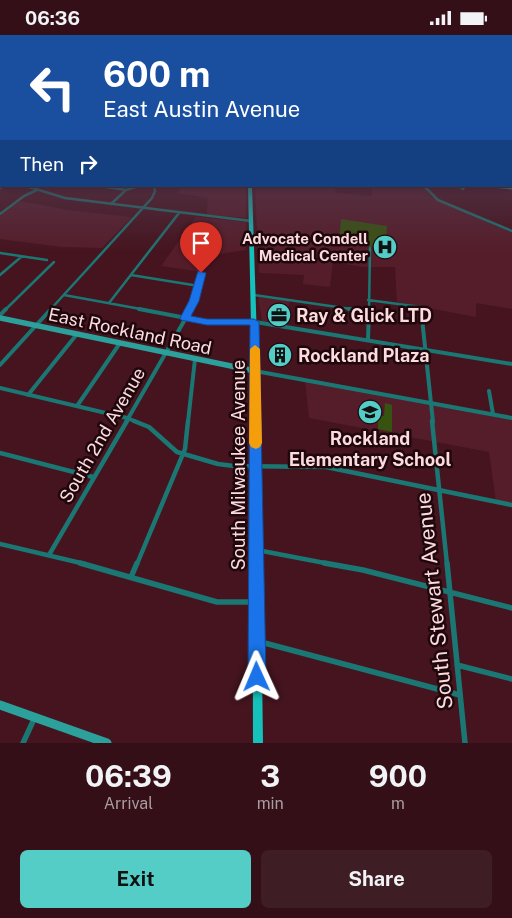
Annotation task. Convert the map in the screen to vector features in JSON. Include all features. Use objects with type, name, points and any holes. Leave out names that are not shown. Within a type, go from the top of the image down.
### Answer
[{"type":"main road","name":"South Milwaukee Avenue","points":[[250,187],[256,371],[258,743]]},
{"type":"street","points":[[29,187],[57,197],[251,221]]},
{"type":"street","points":[[106,187],[126,190],[136,187]]},
{"type":"street","points":[[0,365],[142,209],[154,195],[154,187]]},
{"type":"street","points":[[425,187],[438,200],[512,231]]},
{"type":"street","points":[[0,214],[24,196],[37,190]]},
{"type":"street","points":[[111,204],[126,190]]},
{"type":"street","points":[[109,303],[179,213]]},
{"type":"street","points":[[368,340],[370,248]]},
{"type":"street","points":[[0,253],[47,260]]},
{"type":"street","points":[[0,275],[21,257]]},
{"type":"street","points":[[0,316],[54,262]]},
{"type":"street","name":"South 2nd Avenue","points":[[49,555],[185,318],[194,301],[201,273]]},
{"type":"street","points":[[131,275],[198,286]]},
{"type":"street","points":[[64,295],[207,322],[254,322],[512,364]]},
{"type":"street","points":[[254,295],[368,312]]},
{"type":"street","name":"South Stewart Avenue","points":[[368,300],[421,307],[465,743]]},
{"type":"street","name":"East Rockland Road","points":[[0,316],[36,326],[256,371]]},
{"type":"street","points":[[28,395],[77,334]]},
{"type":"street","points":[[77,406],[120,343]]},
{"type":"street","points":[[131,577],[183,454],[187,440],[196,359]]},
{"type":"street","points":[[256,371],[512,418]]},
{"type":"street","points":[[0,389],[127,417],[149,427],[172,449],[218,464],[256,467],[326,467],[512,505]]},
{"type":"street","points":[[489,391],[493,414]]},
{"type":"street","points":[[0,453],[93,477]]},
{"type":"street","points":[[0,544],[49,555],[217,601],[257,602]]},
{"type":"street","points":[[257,550],[363,570],[512,608]]},
{"type":"street","points":[[257,641],[460,695]]},
{"type":"street","points":[[457,665],[512,679]]},
{"type":"street","points":[[0,705],[107,743]]},
{"type":"street","points":[[23,743],[35,717]]},
{"type":"shaded area","points":[[182,187],[246,187],[246,218],[207,215],[208,198],[177,193]]},
{"type":"shaded area","name":"Advocate Condell Medical Center","points":[[255,187],[334,187],[336,193],[372,196],[372,187],[423,187],[431,197],[512,233],[512,309],[476,303],[476,317],[397,302],[395,267],[363,267],[333,262],[330,287],[303,284],[304,275],[259,273]]},
{"type":"shaded area","points":[[20,201],[68,210],[132,217],[102,248],[62,247],[0,239],[0,216]]},
{"type":"shaded area","points":[[196,217],[246,222],[246,250],[205,254],[202,272],[161,266]]},
{"type":"shaded area","points":[[258,297],[290,301],[283,324],[262,321]]},
{"type":"shaded area","points":[[305,381],[512,417],[512,505],[496,502],[489,452],[309,418]]},
{"type":"green space","points":[[341,219],[387,226],[386,249],[339,242]]},
{"type":"green space","points":[[385,403],[392,405],[392,432],[378,429],[378,416],[384,416]]},
{"type":"slow traffic","points":[[255,349],[256,443]]},
{"type":"place","name":"Advocate Condell Medical Center","points":[[385,247]]},
{"type":"place","name":"Ray & Glick LTD","points":[[279,315]]},
{"type":"place","name":"Rockland Plaza","points":[[280,355]]},
{"type":"place","name":"Rockland Elementary School","points":[[370,412]]},
{"type":"route","points":[[201,273],[194,301],[185,318],[207,322],[254,322],[256,371],[257,677]]}]
